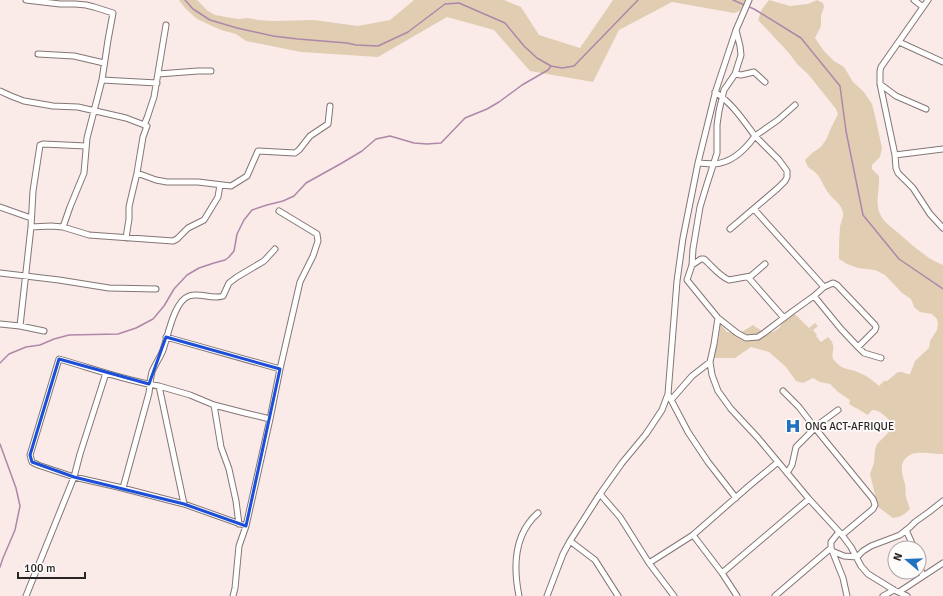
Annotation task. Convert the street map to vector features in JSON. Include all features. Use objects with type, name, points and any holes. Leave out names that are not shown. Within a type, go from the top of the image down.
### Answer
[{"type":"street","points":[[26,0],[94,6],[113,13],[102,80],[86,146],[84,173],[63,227]]},
{"type":"street","points":[[914,0],[923,7]]},
{"type":"street","points":[[928,0],[881,67],[879,77],[898,173],[913,188],[930,214],[943,228]]},
{"type":"street","points":[[547,596],[563,554],[570,541],[622,462],[646,434],[662,410],[668,394],[677,281],[683,238],[698,163],[715,92],[736,30],[748,1]]},
{"type":"street","points":[[144,125],[154,97],[166,25]]},
{"type":"street","points":[[687,280],[692,265],[700,206],[717,153],[717,120],[722,97],[726,87],[735,74],[741,52],[736,30]]},
{"type":"street","points":[[899,42],[943,62]]},
{"type":"street","points":[[38,54],[74,56],[104,63]]},
{"type":"street","points":[[158,74],[211,71]]},
{"type":"street","points":[[735,74],[741,75],[754,72],[765,82]]},
{"type":"street","points":[[102,80],[157,83]]},
{"type":"street","points":[[880,84],[896,96],[926,109]]},
{"type":"street","points":[[0,91],[24,101],[53,106],[78,107],[126,118],[147,126],[143,137],[131,198],[126,238]]},
{"type":"street","points":[[715,92],[738,113],[755,136],[779,160],[787,171],[785,180],[778,188],[730,229]]},
{"type":"street","points":[[698,163],[714,164],[731,160],[744,149],[755,136],[796,105]]},
{"type":"street","points":[[137,173],[156,180],[167,182],[198,182],[231,186],[248,176],[258,151],[295,153],[300,150],[310,136],[328,124],[330,106]]},
{"type":"street","points":[[20,326],[31,227],[34,184],[40,144],[86,146]]},
{"type":"street","points":[[895,155],[943,149]]},
{"type":"street","points":[[31,227],[63,227],[89,235],[173,241],[188,228],[204,220],[218,197],[220,184]]},
{"type":"street","points":[[0,207],[31,218]]},
{"type":"street","points":[[754,209],[824,287]]},
{"type":"street","points":[[233,596],[239,546],[246,526],[300,282],[313,256],[318,241],[317,234],[279,211]]},
{"type":"street","points":[[123,488],[147,399],[152,372],[163,350],[166,337],[180,304],[184,299],[190,296],[202,295],[218,298],[223,296],[229,283],[241,274],[264,261],[275,249]]},
{"type":"street","points":[[692,265],[702,259],[726,280],[732,280],[741,277],[748,277],[754,274],[765,264]]},
{"type":"street","points":[[0,273],[109,288],[156,289]]},
{"type":"street","points":[[748,277],[784,318]]},
{"type":"street","points":[[677,281],[687,280]]},
{"type":"street","points":[[687,280],[718,318],[746,338],[758,337],[824,287],[833,283],[837,285],[876,327],[875,330],[858,347]]},
{"type":"street","points":[[814,296],[841,330],[864,353],[881,358]]},
{"type":"street","points":[[718,318],[710,362],[714,384],[722,397],[851,547],[863,569],[868,574],[907,596]]},
{"type":"street","points":[[0,324],[44,330]]},
{"type":"street","points":[[166,337],[280,369]]},
{"type":"street","points":[[246,526],[184,504],[74,477],[38,465],[32,462],[30,456],[59,359],[150,385],[160,386],[190,395],[214,405],[270,419]]},
{"type":"street","points":[[671,400],[692,376],[710,362]]},
{"type":"street","points":[[26,596],[74,477],[106,373]]},
{"type":"street","points":[[160,386],[184,504]]},
{"type":"street","points":[[783,391],[799,407],[871,496],[875,505],[873,509],[831,542],[831,550],[843,578],[847,596]]},
{"type":"street","points":[[668,394],[688,432],[708,462],[736,498]]},
{"type":"street","points":[[214,405],[221,447],[229,469],[236,501],[239,524]]},
{"type":"street","points":[[787,473],[792,465],[796,447],[815,428],[838,410]]},
{"type":"street","points":[[649,563],[693,535],[778,462]]},
{"type":"street","points":[[600,494],[620,517],[649,563],[674,596]]},
{"type":"street","points":[[722,573],[809,499]]},
{"type":"street","points":[[857,558],[866,548],[900,535],[943,501]]},
{"type":"street","points":[[519,596],[516,575],[516,554],[524,529],[530,520],[538,513]]},
{"type":"street","points":[[906,530],[910,540]]},
{"type":"street","points":[[693,535],[722,573],[737,596]]},
{"type":"street","points":[[570,541],[595,560],[618,596]]},
{"type":"street","points":[[831,550],[844,556],[857,558]]},
{"type":"street","points":[[775,596],[831,550]]},
{"type":"street","points":[[927,573],[943,563]]},
{"type":"street","points":[[883,596],[897,591],[916,580]]},
{"type":"highlighted area","points":[[166,337],[280,369],[246,526],[184,504],[74,477],[32,462],[30,455],[59,359],[149,384]]},
{"type":"shaded area","points":[[179,0],[197,0],[208,11],[215,15],[238,19],[248,18],[272,21],[314,20],[358,26],[390,20],[414,0],[504,0],[521,7],[539,35],[580,48],[613,0],[746,0],[740,11],[734,13],[672,2],[619,30],[593,82],[530,71],[494,30],[447,17],[378,57],[301,52],[246,41],[236,34],[221,30],[197,19]]},
{"type":"shaded area","points":[[769,0],[790,6],[808,4],[817,0],[823,3],[824,7],[821,16],[821,26],[815,38],[824,51],[834,61],[844,67],[853,82],[864,92],[872,104],[882,148],[880,157],[872,165],[872,169],[879,176],[878,207],[881,216],[918,250],[943,265],[943,454],[915,453],[904,460],[902,464],[902,472],[906,497],[910,509],[903,515],[896,518],[893,518],[878,507],[870,474],[874,463],[877,444],[890,431],[893,424],[884,415],[878,411],[872,410],[868,415],[849,404],[850,400],[838,392],[830,384],[820,382],[813,378],[803,383],[796,381],[786,367],[769,352],[751,347],[735,358],[714,358],[719,337],[720,324],[727,332],[740,333],[753,325],[763,332],[773,332],[779,328],[785,320],[794,314],[809,328],[815,323],[818,326],[813,330],[821,342],[828,337],[832,341],[833,359],[840,366],[865,375],[879,386],[898,372],[910,374],[915,361],[929,348],[930,341],[937,330],[938,324],[937,319],[932,314],[920,312],[914,307],[911,299],[902,293],[885,275],[875,270],[858,268],[839,259],[840,226],[843,216],[842,210],[840,205],[828,193],[817,174],[809,167],[805,160],[821,147],[827,138],[838,114],[836,109],[808,74],[798,65],[758,20],[762,9]]},
{"type":"waterway","points":[[185,0],[193,9],[210,20],[237,28],[273,36],[378,46],[408,32],[445,4],[459,3],[505,23],[524,46],[537,58],[551,66],[562,68],[574,66],[638,0]]},
{"type":"waterway","points":[[733,0],[754,9],[801,38],[840,86],[846,131],[863,215],[899,259],[943,289]]},
{"type":"waterway","points":[[0,363],[9,354],[26,347],[40,345],[69,335],[118,334],[136,328],[153,319],[164,306],[174,289],[187,275],[199,268],[225,260],[229,257],[234,251],[237,234],[244,220],[252,210],[283,201],[294,196],[306,183],[362,151],[376,139],[390,136],[414,143],[441,143],[465,118],[487,109],[499,102],[522,85],[548,70],[551,66]]},
{"type":"waterway","points":[[0,444],[16,488],[20,506],[15,530],[0,567]]},
{"type":"place","name":"ONG ACT-AFRIQUE","points":[[793,426]]}]
